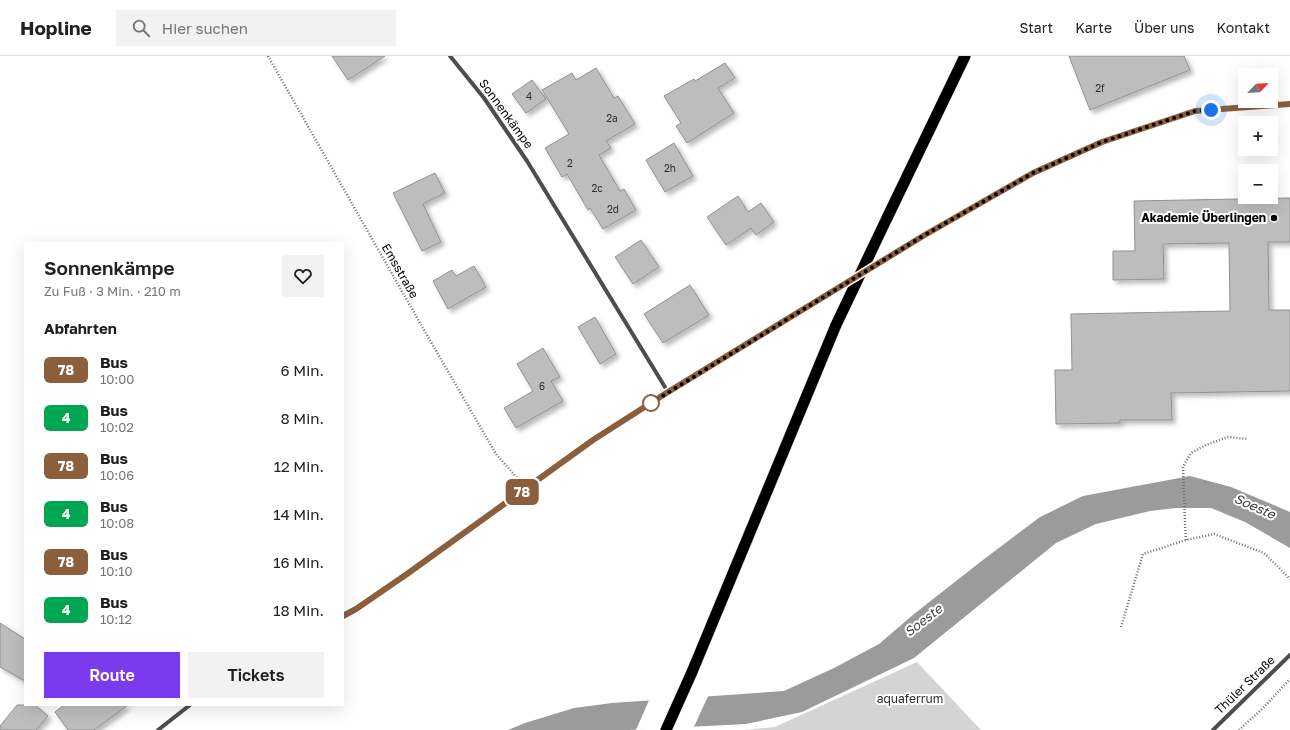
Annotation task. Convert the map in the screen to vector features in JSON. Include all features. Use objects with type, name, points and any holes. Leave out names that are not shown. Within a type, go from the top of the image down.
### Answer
[{"type":"highway","points":[[666,730],[692,672],[836,325],[965,56]]},
{"type":"street","name":"Sonnenkämpe","points":[[450,56],[484,98],[527,161],[668,392]]},
{"type":"street","points":[[344,615],[407,574],[593,440],[668,392],[923,236],[1033,173],[1102,142],[1195,111],[1290,104]]},
{"type":"street","name":"Thüler Straße","points":[[1213,730],[1290,655]]},
{"type":"street","points":[[158,730],[189,706]]},
{"type":"path","name":"Emsstraße","points":[[268,56],[496,454],[526,489]]},
{"type":"path","points":[[1186,540],[1183,467],[1191,453],[1206,445],[1228,437],[1248,439]]},
{"type":"path","points":[[1121,627],[1143,554],[1186,540],[1214,534],[1264,553],[1290,579]]},
{"type":"path","points":[[1239,730],[1263,708],[1290,679]]},
{"type":"green space","name":"aquaferrum","points":[[917,662],[981,730],[745,730],[775,727]]},
{"type":"water","name":"Soeste","points":[[1190,476],[1231,487],[1290,512],[1290,548],[1245,522],[1211,508],[1176,508],[1150,511],[1096,524],[1056,543],[914,658],[802,712],[746,724],[629,730],[508,730],[525,723],[574,708],[612,703],[784,691],[834,668],[879,644],[914,614],[1040,517],[1083,496]]},
{"type":"pier","points":[[709,694],[693,729],[636,730],[650,698]]},
{"type":"building","points":[[332,56],[385,56],[348,80]]},
{"type":"building","points":[[1069,56],[1184,56],[1190,70],[1090,110]]},
{"type":"building","points":[[725,63],[735,78],[718,88],[734,113],[687,143],[676,126],[681,123],[664,96],[694,79],[695,81]]},
{"type":"building","points":[[596,68],[614,98],[618,96],[635,124],[606,141],[611,148],[599,155],[620,191],[624,189],[636,210],[603,229],[590,208],[588,210],[567,174],[562,177],[545,148],[569,134],[542,90],[572,73],[576,80]]},
{"type":"building","points":[[532,80],[546,99],[526,113],[512,94]]},
{"type":"building","points":[[674,143],[693,176],[665,192],[646,160]]},
{"type":"building","points":[[435,173],[445,193],[423,204],[441,242],[422,251],[393,193]]},
{"type":"building","points":[[738,196],[748,212],[761,203],[774,222],[756,235],[751,228],[726,245],[707,217]]},
{"type":"building","points":[[1278,198],[1290,198],[1290,242],[1268,242],[1269,310],[1290,310],[1290,391],[1171,393],[1172,420],[1120,420],[1120,423],[1056,424],[1055,370],[1072,370],[1071,314],[1230,311],[1229,243],[1163,244],[1164,279],[1113,280],[1113,251],[1135,251],[1134,201],[1238,199],[1238,204],[1278,204]]},
{"type":"building","points":[[641,240],[659,267],[633,284],[615,257]]},
{"type":"building","points":[[474,266],[486,287],[448,309],[433,281],[452,270],[456,276]]},
{"type":"building","points":[[690,285],[709,315],[663,343],[644,314]]},
{"type":"building","points":[[595,317],[616,354],[600,364],[578,327]]},
{"type":"building","points":[[543,348],[560,377],[551,381],[563,401],[516,428],[504,408],[533,391],[517,364]]},
{"type":"building","points":[[0,623],[24,638],[24,680],[0,667]]},
{"type":"building","points":[[17,705],[36,706],[48,716],[36,730],[0,730],[0,726]]},
{"type":"building","points":[[63,706],[127,706],[94,730],[68,730],[55,712]]},
{"type":"bus line","name":"78","points":[[344,615],[407,574],[593,440],[668,392],[923,236],[1033,173],[1102,142],[1195,111],[1290,104]]},
{"type":"place","name":"Akademie Überlingen","points":[[1274,218]]},
{"type":"route","points":[[651,403],[923,236],[1033,173],[1102,142],[1195,111],[1211,110]]}]
